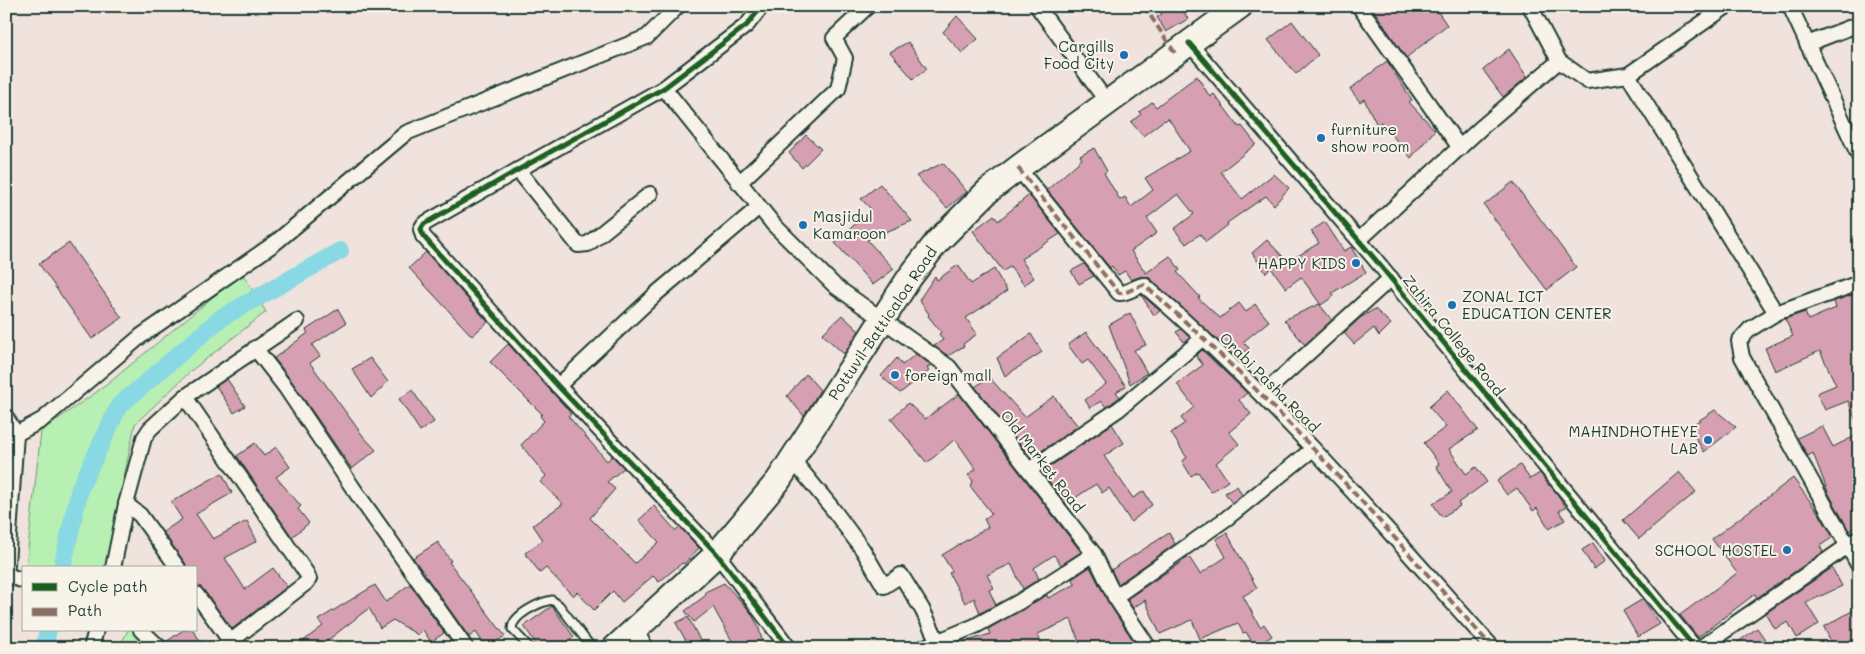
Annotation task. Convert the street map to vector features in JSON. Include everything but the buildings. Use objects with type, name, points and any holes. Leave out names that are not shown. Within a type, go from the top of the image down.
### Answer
[{"type":"highway","name":"Pottuvil-Batticaloa Road","points":[[615,648],[640,638],[717,554],[778,481],[882,318],[937,242],[988,191],[1240,6]]},
{"type":"street","points":[[11,438],[42,420],[141,336],[275,243],[406,133],[647,37],[678,6]]},
{"type":"street","points":[[762,6],[747,25],[664,88],[424,224],[421,229],[423,236],[558,386],[717,554],[790,648]]},
{"type":"street","points":[[739,183],[838,89],[845,58],[834,38],[868,6]]},
{"type":"street","points":[[1037,6],[1108,102]]},
{"type":"street","points":[[1359,6],[1460,148]]},
{"type":"street","points":[[1530,6],[1559,61],[1587,81],[1628,75],[1727,6]]},
{"type":"street","points":[[1790,6],[1859,156]]},
{"type":"street","points":[[1807,44],[1859,24]]},
{"type":"street","name":"Zahira College Road","points":[[1189,43],[1391,278],[1694,648]]},
{"type":"street","points":[[1359,240],[1559,61]]},
{"type":"street","points":[[1628,75],[1776,313]]},
{"type":"street","name":"Old Market Road","points":[[664,88],[774,225],[835,286],[949,367],[1094,554],[1115,597],[1149,648]]},
{"type":"street","name":"Orabi Pasha Road","points":[[1018,168],[1119,293],[1123,294],[1144,285],[1203,338],[1313,448],[1493,648]]},
{"type":"street","points":[[518,170],[578,245],[588,244],[650,194]]},
{"type":"street","points":[[558,386],[657,293],[759,207]]},
{"type":"street","points":[[1262,395],[1391,278]]},
{"type":"street","points":[[1859,283],[1776,313],[1750,329],[1739,341],[1742,357],[1853,541],[1859,566]]},
{"type":"street","points":[[113,566],[126,504],[144,438],[150,429],[185,396],[297,321]]},
{"type":"street","points":[[1029,470],[1119,409],[1203,338]]},
{"type":"street","points":[[256,348],[286,388],[353,488],[466,648]]},
{"type":"street","points":[[185,396],[307,574],[308,579],[306,583],[226,645],[198,597]]},
{"type":"street","points":[[6,418],[11,438],[14,579]]},
{"type":"street","points":[[1115,597],[1227,518],[1313,448]]},
{"type":"street","points":[[792,459],[863,550],[884,586],[901,575],[922,609],[939,645]]},
{"type":"street","points":[[126,504],[140,515],[177,566]]},
{"type":"street","points":[[1700,648],[1853,541]]},
{"type":"street","points":[[922,648],[939,645],[1019,602],[1094,554]]},
{"type":"street","points":[[91,648],[95,632]]},
{"type":"street","points":[[143,632],[160,648]]},
{"type":"lane","points":[[530,648],[512,629],[512,623],[516,617],[545,601],[552,600],[559,605],[592,648]]},
{"type":"green space","points":[[242,273],[266,312],[192,370],[135,424],[105,566],[26,566],[41,431],[105,386]]},
{"type":"green space","points":[[127,632],[135,632],[147,648],[119,648]]},
{"type":"waterway","points":[[62,566],[80,488],[119,406],[221,318],[340,251]]},
{"type":"waterway","points":[[44,648],[48,632]]},
{"type":"marked path","points":[[1144,6],[1175,53]]},
{"type":"marked path","points":[[1018,168],[1119,293],[1144,285],[1191,327],[1281,415],[1367,507],[1493,648]]},
{"type":"cycle path","points":[[762,6],[747,25],[664,88],[424,224],[421,229],[423,236],[558,386],[717,554],[789,648]]},
{"type":"cycle path","points":[[1189,43],[1374,258],[1695,648]]},
{"type":"place","name":"Cargills Food City","points":[[1124,55]]},
{"type":"place","name":"furniture show room","points":[[1321,138]]},
{"type":"place","name":"Masjidul Kamaroon","points":[[803,225]]},
{"type":"place","name":"HAPPY KIDS","points":[[1356,263]]},
{"type":"place","name":"ZONAL ICT EDUCATION CENTER","points":[[1452,305]]},
{"type":"place","name":"foreign mall","points":[[895,375]]},
{"type":"place","name":"MAHINDHOTHEYE LAB","points":[[1708,440]]},
{"type":"place","name":"SCHOOL HOSTEL","points":[[1787,550]]}]
